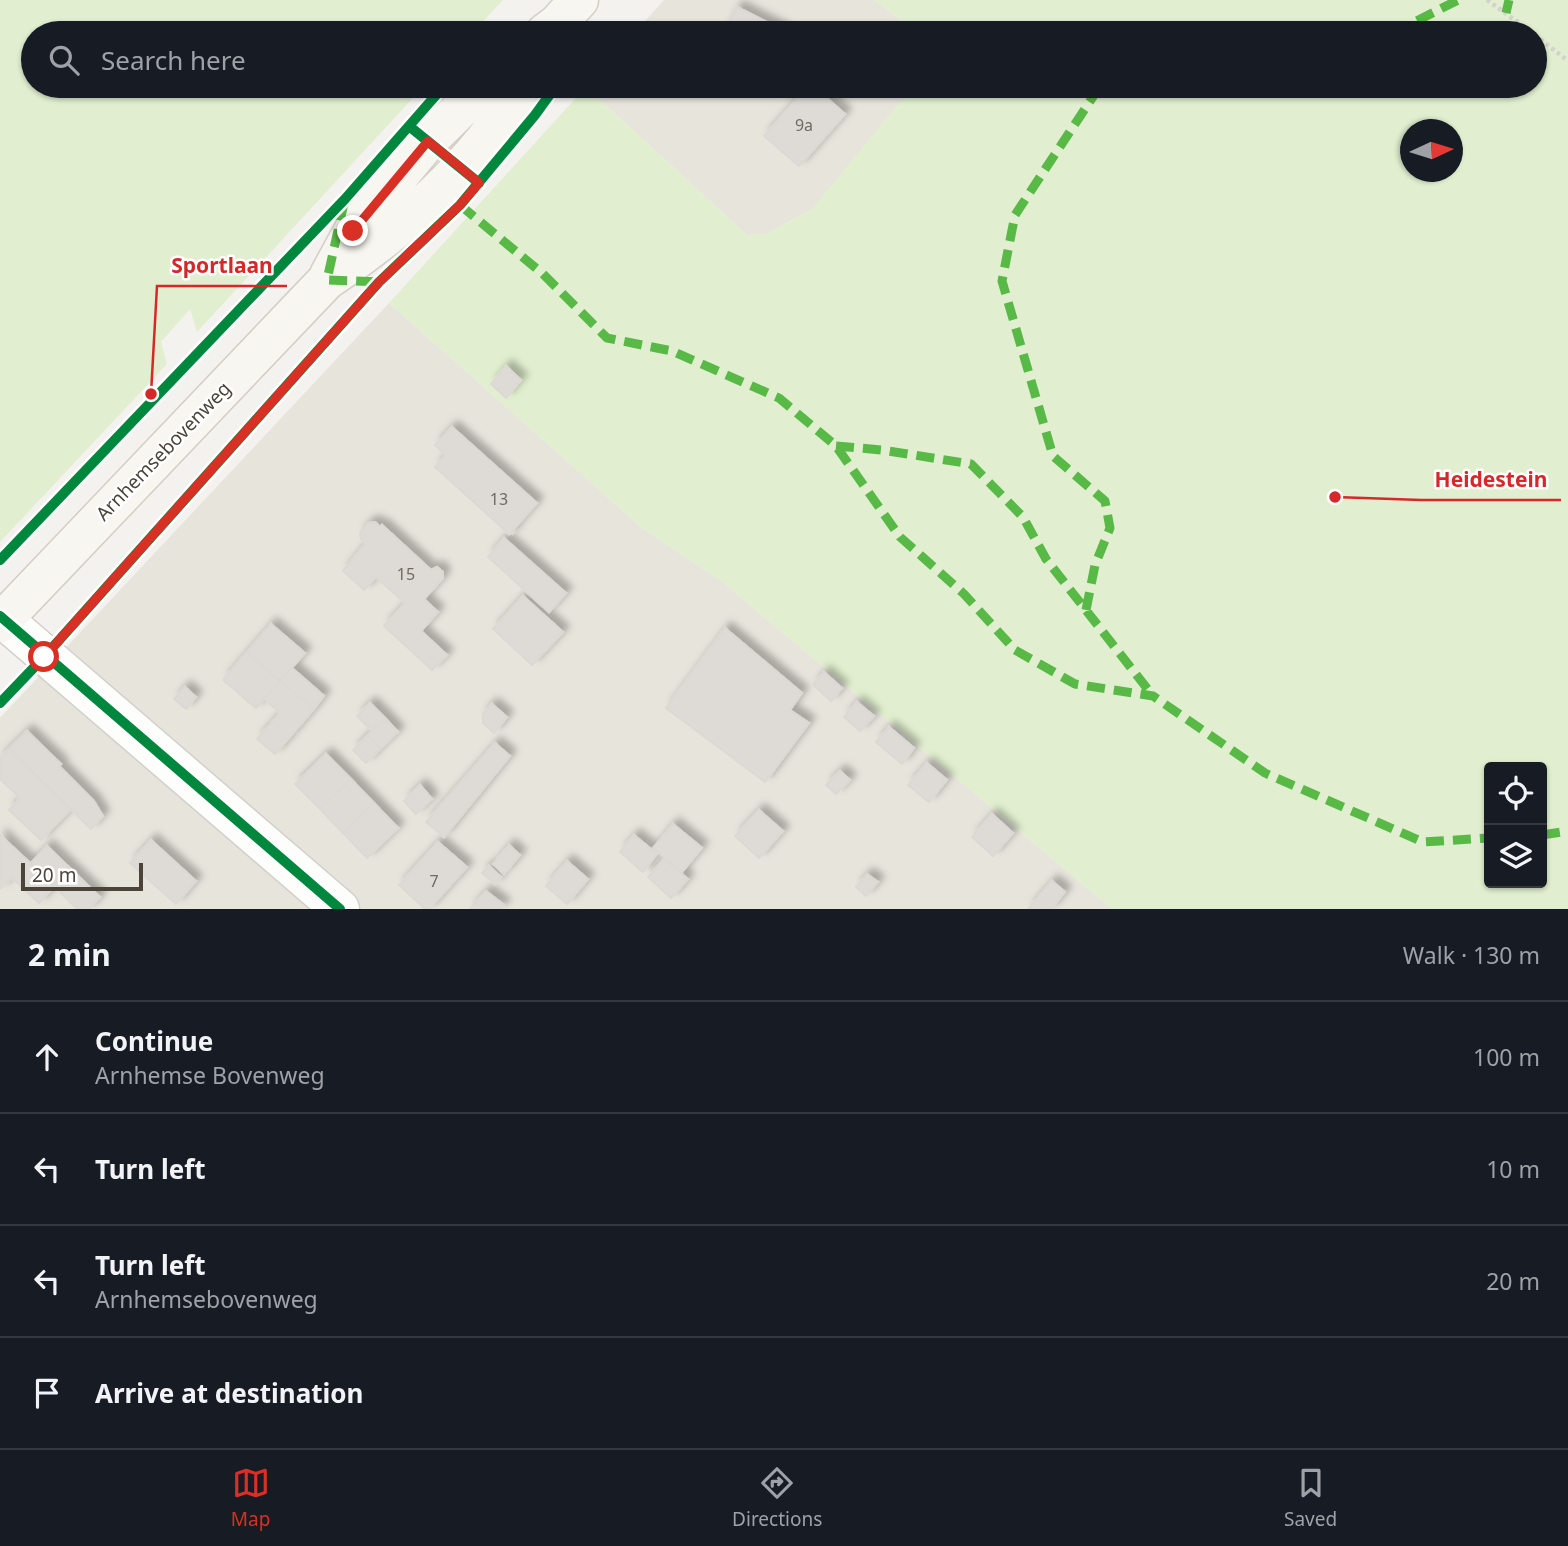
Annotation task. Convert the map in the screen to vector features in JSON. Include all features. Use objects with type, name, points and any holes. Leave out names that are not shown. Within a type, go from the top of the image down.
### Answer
[{"type":"main road","name":"Arnhemsebovenweg","points":[[327,280],[353,231],[428,141],[472,98]]},
{"type":"main road","name":"Arnhemsebovenweg","points":[[2,621],[327,280],[370,252],[411,216],[501,121],[515,98]]},
{"type":"street","points":[[2,621],[340,909]]},
{"type":"path","points":[[1487,0],[1516,21]]},
{"type":"path","points":[[1547,44],[1568,61]]},
{"type":"shaded area","points":[[664,0],[874,0],[902,21],[645,21]]},
{"type":"shaded area","points":[[598,98],[935,98],[820,205],[766,234],[747,235]]},
{"type":"shaded area","points":[[389,303],[642,528],[721,581],[1112,909],[0,909],[0,718]]},
{"type":"green space","points":[[0,0],[503,0],[483,21],[21,21],[21,98],[413,98],[197,332],[190,309],[161,342],[167,364],[0,542]]},
{"type":"green space","points":[[874,0],[1568,0],[1568,909],[1112,909],[721,581],[642,528],[389,303],[576,98],[598,98],[747,235],[766,234],[811,210],[903,98],[1547,98],[1547,21],[902,21]]},
{"type":"building","points":[[737,7],[765,21],[730,21]]},
{"type":"building","points":[[797,98],[827,98],[845,114],[799,166],[764,136]]},
{"type":"building","points":[[506,366],[521,380],[506,398],[491,384]]},
{"type":"building","points":[[452,427],[537,503],[512,534],[435,467],[445,455],[435,445]]},
{"type":"building","points":[[375,522],[380,527],[382,525],[431,570],[437,567],[443,572],[443,578],[424,599],[438,612],[421,631],[447,655],[432,670],[384,626],[405,603],[376,577],[364,590],[343,571],[365,544],[360,533],[369,523]]},
{"type":"building","points":[[504,538],[566,593],[549,612],[488,557]]},
{"type":"building","points":[[523,596],[563,632],[532,665],[493,629]]},
{"type":"building","points":[[271,624],[305,653],[280,681],[247,652]]},
{"type":"building","points":[[725,628],[802,693],[790,710],[809,723],[765,782],[666,708]]},
{"type":"building","points":[[247,652],[280,681],[256,708],[223,680]]},
{"type":"building","points":[[292,668],[324,696],[314,709],[280,681]]},
{"type":"building","points":[[824,672],[842,688],[831,701],[813,685]]},
{"type":"building","points":[[280,681],[314,709],[275,754],[257,739],[280,713],[264,699]]},
{"type":"building","points":[[185,687],[196,697],[186,709],[174,699]]},
{"type":"building","points":[[857,702],[874,716],[860,731],[844,717]]},
{"type":"building","points":[[370,703],[385,718],[372,731],[357,716]]},
{"type":"building","points":[[492,704],[507,717],[494,733],[483,723],[483,714]]},
{"type":"building","points":[[385,718],[398,732],[381,748],[368,735]]},
{"type":"building","points":[[889,727],[914,748],[902,764],[876,742]]},
{"type":"building","points":[[27,731],[94,801],[103,816],[91,829],[9,749]]},
{"type":"building","points":[[368,735],[381,748],[366,763],[353,750]]},
{"type":"building","points":[[495,743],[510,756],[444,837],[426,822]]},
{"type":"building","points":[[9,749],[71,809],[41,840],[9,810],[20,798],[0,779],[0,758]]},
{"type":"building","points":[[326,754],[351,779],[320,809],[295,784]]},
{"type":"building","points":[[927,763],[947,780],[929,802],[908,785]]},
{"type":"building","points":[[840,771],[850,780],[836,794],[826,785]]},
{"type":"building","points":[[351,779],[374,803],[343,833],[320,809]]},
{"type":"building","points":[[420,785],[432,799],[416,814],[404,801]]},
{"type":"building","points":[[374,803],[398,828],[367,858],[343,833]]},
{"type":"building","points":[[759,810],[783,831],[759,858],[735,836]]},
{"type":"building","points":[[992,814],[1013,833],[993,856],[972,837]]},
{"type":"building","points":[[673,824],[702,848],[682,872],[653,848]]},
{"type":"building","points":[[0,835],[55,886],[39,903],[12,878],[0,889]]},
{"type":"building","points":[[634,835],[657,854],[643,872],[620,852]]},
{"type":"building","points":[[151,840],[196,881],[176,904],[130,863]]},
{"type":"building","points":[[438,842],[467,867],[429,909],[425,909],[399,885]]},
{"type":"building","points":[[509,845],[520,855],[504,874],[493,864]]},
{"type":"building","points":[[47,846],[100,897],[89,909],[77,909],[31,863]]},
{"type":"building","points":[[664,859],[688,879],[671,898],[648,877]]},
{"type":"building","points":[[567,861],[588,879],[567,904],[546,886]]},
{"type":"building","points":[[489,866],[501,877],[495,884],[482,873]]},
{"type":"building","points":[[867,874],[878,882],[866,896],[856,887]]},
{"type":"building","points":[[1052,881],[1065,892],[1051,909],[1028,909]]},
{"type":"building","points":[[486,891],[504,905],[501,909],[470,909]]},
{"type":"marked path","points":[[1417,21],[1458,0]]},
{"type":"marked path","points":[[1506,13],[1509,0]]},
{"type":"marked path","points":[[1086,610],[1095,565],[1110,528],[1105,501],[1053,456],[1002,281],[1015,215],[1092,98]]},
{"type":"marked path","points":[[344,203],[327,280],[379,282]]},
{"type":"marked path","points":[[460,205],[543,274],[607,338],[672,351],[779,398],[836,446],[900,537],[964,594],[1015,650],[1075,684],[1153,696],[1265,773],[1423,842],[1484,838]]},
{"type":"marked path","points":[[836,446],[882,450],[971,464],[1023,517],[1046,559],[1153,696]]},
{"type":"marked path","points":[[1547,834],[1568,831]]},
{"type":"cycle path","points":[[0,560],[345,199],[433,98]]},
{"type":"cycle path","points":[[0,703],[379,282],[460,205],[547,98]]},
{"type":"cycle path","points":[[409,126],[479,183]]},
{"type":"cycle path","points":[[0,616],[340,909]]},
{"type":"place","name":"Sportlaan","points":[[151,394]]},
{"type":"place","name":"Heidestein","points":[[1335,497]]},
{"type":"route","points":[[44,657],[379,282],[460,205],[479,183],[428,141],[353,231]]}]
